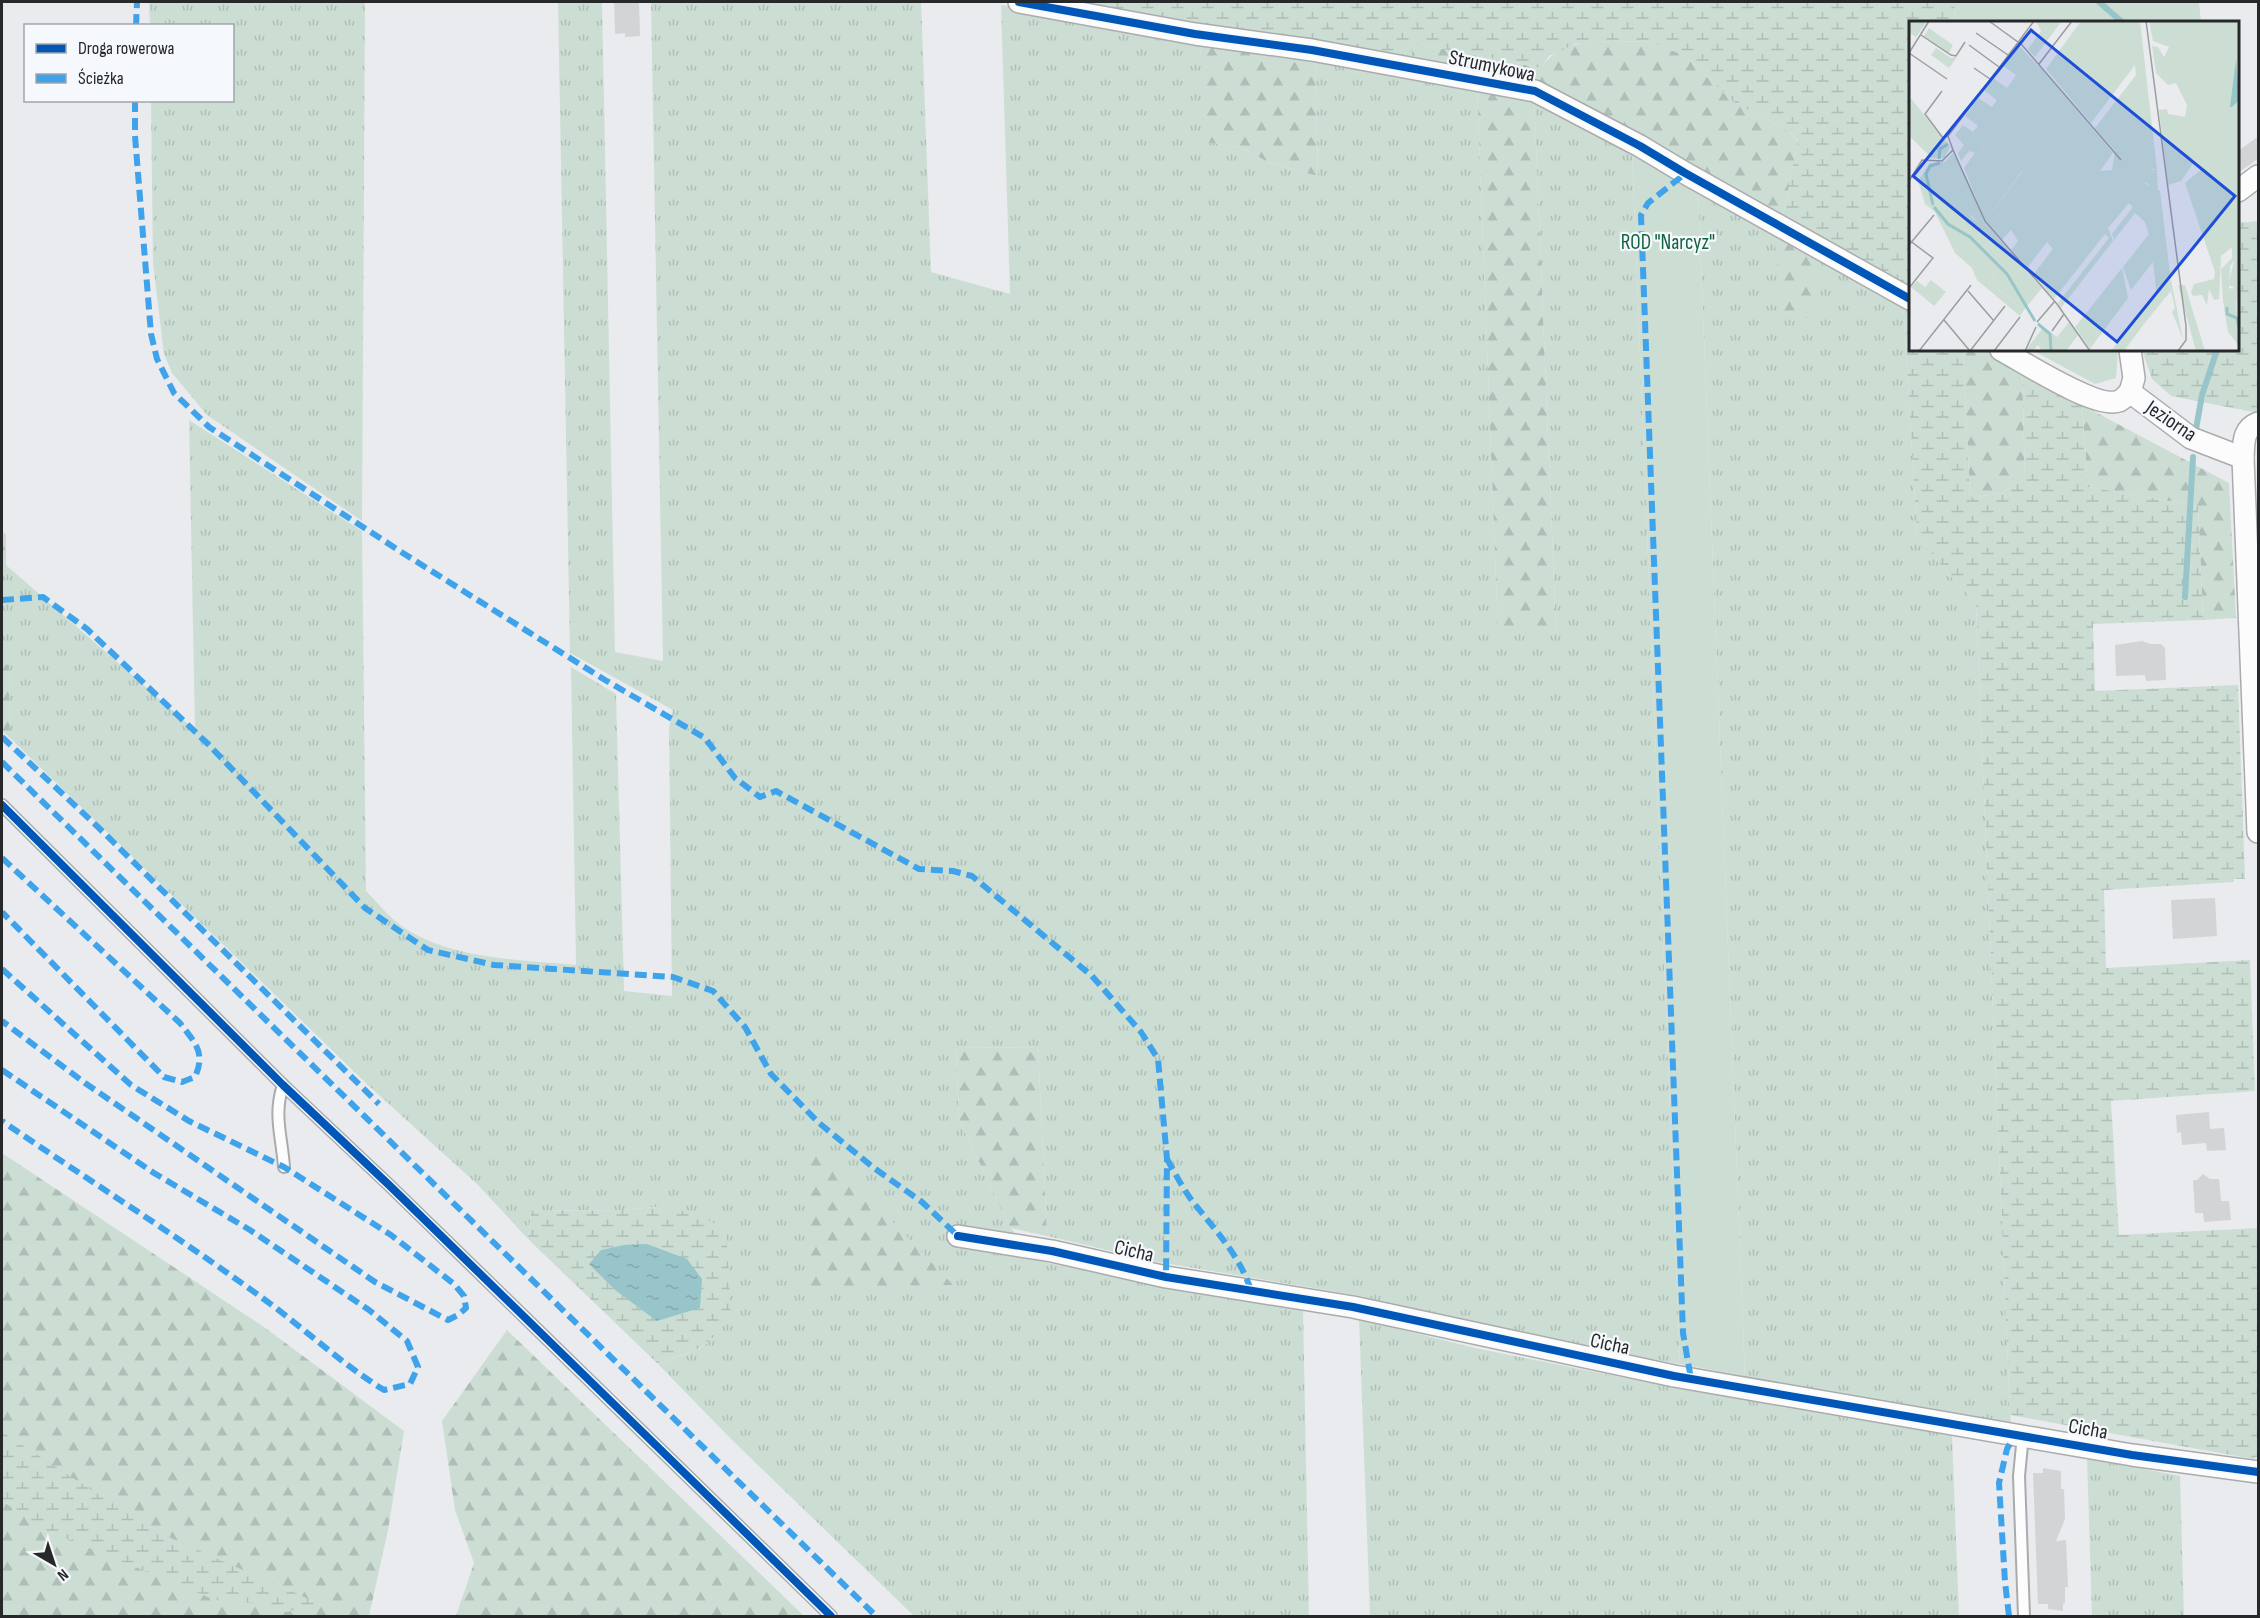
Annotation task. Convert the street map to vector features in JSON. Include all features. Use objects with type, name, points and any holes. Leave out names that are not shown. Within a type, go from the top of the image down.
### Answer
[{"type":"street","name":"Strumykowa","points":[[1019,2],[1194,34],[1312,50],[1535,91],[1640,146],[1909,298]]},
{"type":"street","points":[[2239,190],[2259,176]]},
{"type":"street","points":[[2003,351],[2084,396],[2106,402],[2118,402],[2130,392]]},
{"type":"street","name":"Jeziorna","points":[[2130,351],[2134,378],[2130,392],[2191,438],[2243,458]]},
{"type":"street","points":[[2259,423],[2250,428],[2244,437],[2243,458],[2259,832]]},
{"type":"street","name":"Cicha","points":[[958,1236],[1052,1251],[1166,1277],[1353,1307],[1674,1376],[2132,1455],[2259,1472]]},
{"type":"lane","points":[[2,805],[283,1085],[398,1193],[831,1617]]},
{"type":"lane","points":[[283,1085],[277,1102],[277,1117],[284,1167]]},
{"type":"lane","points":[[2023,1435],[2019,1476],[2024,1617]]},
{"type":"green space","points":[[149,2],[365,2],[362,521],[207,415],[172,373],[164,354],[153,263],[151,102],[234,102],[234,24],[150,24]]},
{"type":"green space","points":[[558,2],[602,2],[615,652],[663,661],[651,2],[921,2],[931,272],[1010,294],[1001,5],[1200,41],[1205,142],[1237,147],[1270,163],[1318,176],[1315,58],[1477,86],[1498,632],[1556,631],[1534,96],[1632,150],[1680,1364],[1510,1334],[1361,1296],[1158,1262],[1047,1236],[1038,1048],[956,1047],[959,1119],[1010,1228],[1048,1263],[1303,1308],[1309,1616],[914,1616],[730,1438],[658,1364],[699,1349],[717,1335],[666,1206],[622,1210],[531,1211],[528,1239],[478,1185],[369,1086],[10,738],[9,665],[2,665],[2,531],[6,534],[6,565],[195,730],[189,420],[362,531],[366,891],[399,924],[439,945],[484,956],[576,965],[571,667],[616,694],[624,991],[672,996],[669,727],[673,710],[570,653]]},
{"type":"green space","points":[[1048,2],[1955,2],[1954,21],[1909,21],[1909,292],[1782,221],[1798,140],[1788,131],[1732,101],[1686,56],[1651,42],[1612,41],[1575,44],[1549,56],[1541,68],[1413,43],[1411,63]]},
{"type":"green space","points":[[1955,2],[2199,2],[2201,21],[1954,21]]},
{"type":"green space","points":[[1200,41],[1315,58],[1318,176],[1270,163],[1237,147],[1204,142]]},
{"type":"green space","points":[[1612,41],[1651,42],[1686,56],[1732,101],[1788,131],[1798,141],[1782,221],[1538,85],[1411,63],[1413,43],[1541,68],[1548,59],[1564,49],[1582,44]]},
{"type":"green space","points":[[1477,86],[1534,96],[1556,632],[1498,633]]},
{"type":"green space","name":"ROD \"Narcyz\"","points":[[1632,150],[1698,187],[1745,1376],[1680,1364]]},
{"type":"green space","points":[[1698,187],[1903,301],[1917,534],[1943,568],[1976,603],[2012,1426],[1954,1418],[1745,1376]]},
{"type":"green space","points":[[2258,221],[2258,413],[2171,396],[2152,379],[2142,351],[2239,351],[2239,223]]},
{"type":"green space","points":[[1774,229],[1812,249],[1814,319],[1781,314]]},
{"type":"green space","points":[[1903,301],[1909,304],[1909,351],[1963,351],[1970,498],[2002,493],[2025,478],[2022,366],[2082,405],[2088,487],[2198,506],[2203,620],[2093,624],[2095,691],[2238,685],[2245,879],[2234,879],[2234,882],[2104,890],[2106,968],[2250,960],[2255,1091],[2111,1101],[2119,1235],[2258,1228],[2258,1456],[2253,1459],[2010,1415],[1976,603],[1943,568],[1917,534]]},
{"type":"green space","points":[[1963,351],[1994,351],[2022,366],[2025,478],[2002,493],[1970,498]]},
{"type":"green space","points":[[2034,351],[2118,351],[2116,378],[2095,384]]},
{"type":"green space","points":[[2082,405],[2229,483],[2236,618],[2203,620],[2198,506],[2088,487]]},
{"type":"green space","points":[[2,665],[9,665],[10,738],[2,730]]},
{"type":"green space","points":[[956,1047],[1038,1048],[1047,1236],[1010,1228],[959,1119]]},
{"type":"green space","points":[[804,1129],[953,1285],[808,1288]]},
{"type":"green space","points":[[2,1153],[264,1327],[404,1431],[388,1530],[369,1616],[2,1616]]},
{"type":"green space","points":[[666,1206],[697,1215],[726,1229],[731,1314],[717,1335],[698,1349],[658,1364],[528,1239],[531,1211],[622,1210]]},
{"type":"green space","points":[[1359,1319],[1475,1348],[1680,1389],[1746,1394],[1952,1436],[1959,1616],[1370,1616]]},
{"type":"green space","points":[[507,1330],[804,1616],[456,1616],[474,1563],[455,1510],[442,1421]]},
{"type":"green space","points":[[2,1432],[157,1532],[318,1603],[287,1612],[251,1603],[215,1600],[43,1529],[2,1501]]},
{"type":"green space","points":[[2087,1458],[2180,1476],[2184,1616],[2092,1616]]},
{"type":"water","points":[[647,1244],[687,1259],[702,1279],[700,1308],[657,1321],[615,1290],[589,1264],[601,1250],[624,1245]]},
{"type":"building","points":[[614,2],[639,2],[640,36],[625,37],[625,33],[615,34]]},
{"type":"building","points":[[2259,136],[2259,158],[2239,172],[2239,150]]},
{"type":"building","points":[[2142,641],[2161,644],[2165,648],[2166,680],[2146,681],[2145,675],[2116,676],[2115,645]]},
{"type":"building","points":[[2215,898],[2217,936],[2173,939],[2171,900]]},
{"type":"building","points":[[2209,1112],[2210,1129],[2224,1128],[2226,1150],[2207,1151],[2206,1143],[2182,1145],[2181,1132],[2177,1133],[2176,1115]]},
{"type":"building","points":[[2203,1174],[2210,1179],[2219,1179],[2221,1201],[2229,1201],[2231,1220],[2204,1222],[2203,1213],[2195,1213],[2193,1180],[2197,1180]]},
{"type":"building","points":[[2043,1468],[2061,1471],[2061,1489],[2064,1489],[2065,1519],[2056,1541],[2066,1540],[2068,1587],[2065,1587],[2063,1611],[2048,1609],[2048,1604],[2038,1604],[2033,1473],[2043,1473]]},
{"type":"waterway","points":[[2099,2],[2121,21]]},
{"type":"waterway","points":[[2196,429],[2202,395],[2217,351]]},
{"type":"waterway","points":[[2185,597],[2193,457]]},
{"type":"marked path","points":[[136,24],[137,2]]},
{"type":"marked path","points":[[135,102],[135,136],[151,334],[157,359],[174,393],[209,427],[406,555],[605,680],[705,738],[735,778],[760,797],[776,791],[919,869],[953,871],[972,876],[1092,976],[1141,1032],[1158,1059],[1167,1159],[1166,1277]]},
{"type":"marked path","points":[[1681,177],[1648,203],[1641,215],[1683,1333],[1691,1379]]},
{"type":"marked path","points":[[2,600],[43,597],[87,629],[208,744],[365,908],[428,950],[494,965],[673,977],[713,991],[745,1027],[771,1074],[819,1123],[874,1168],[922,1202],[958,1236]]},
{"type":"marked path","points":[[2,737],[99,828],[379,1104]]},
{"type":"marked path","points":[[2,762],[876,1616]]},
{"type":"marked path","points":[[2,858],[180,1023],[194,1042],[199,1054],[195,1077],[182,1082],[164,1077],[2,912]]},
{"type":"marked path","points":[[2,969],[131,1085],[189,1121],[284,1167],[391,1235],[454,1284],[464,1296],[466,1308],[448,1320],[375,1282],[85,1083],[2,1021]]},
{"type":"marked path","points":[[2,1070],[154,1173],[250,1230],[369,1310],[407,1341],[418,1367],[410,1384],[384,1390],[229,1274],[2,1121]]},
{"type":"marked path","points":[[1167,1159],[1189,1197],[1234,1255],[1251,1291]]},
{"type":"marked path","points":[[2009,1616],[1999,1483],[2007,1449],[2015,1434]]},
{"type":"cycle path","points":[[1019,2],[1195,34],[1312,50],[1535,91],[1640,146],[1909,298]]},
{"type":"cycle path","points":[[2,805],[283,1085],[389,1185],[831,1616]]},
{"type":"cycle path","points":[[958,1236],[1052,1251],[1166,1277],[1353,1307],[1674,1376],[2132,1455],[2258,1472]]}]
